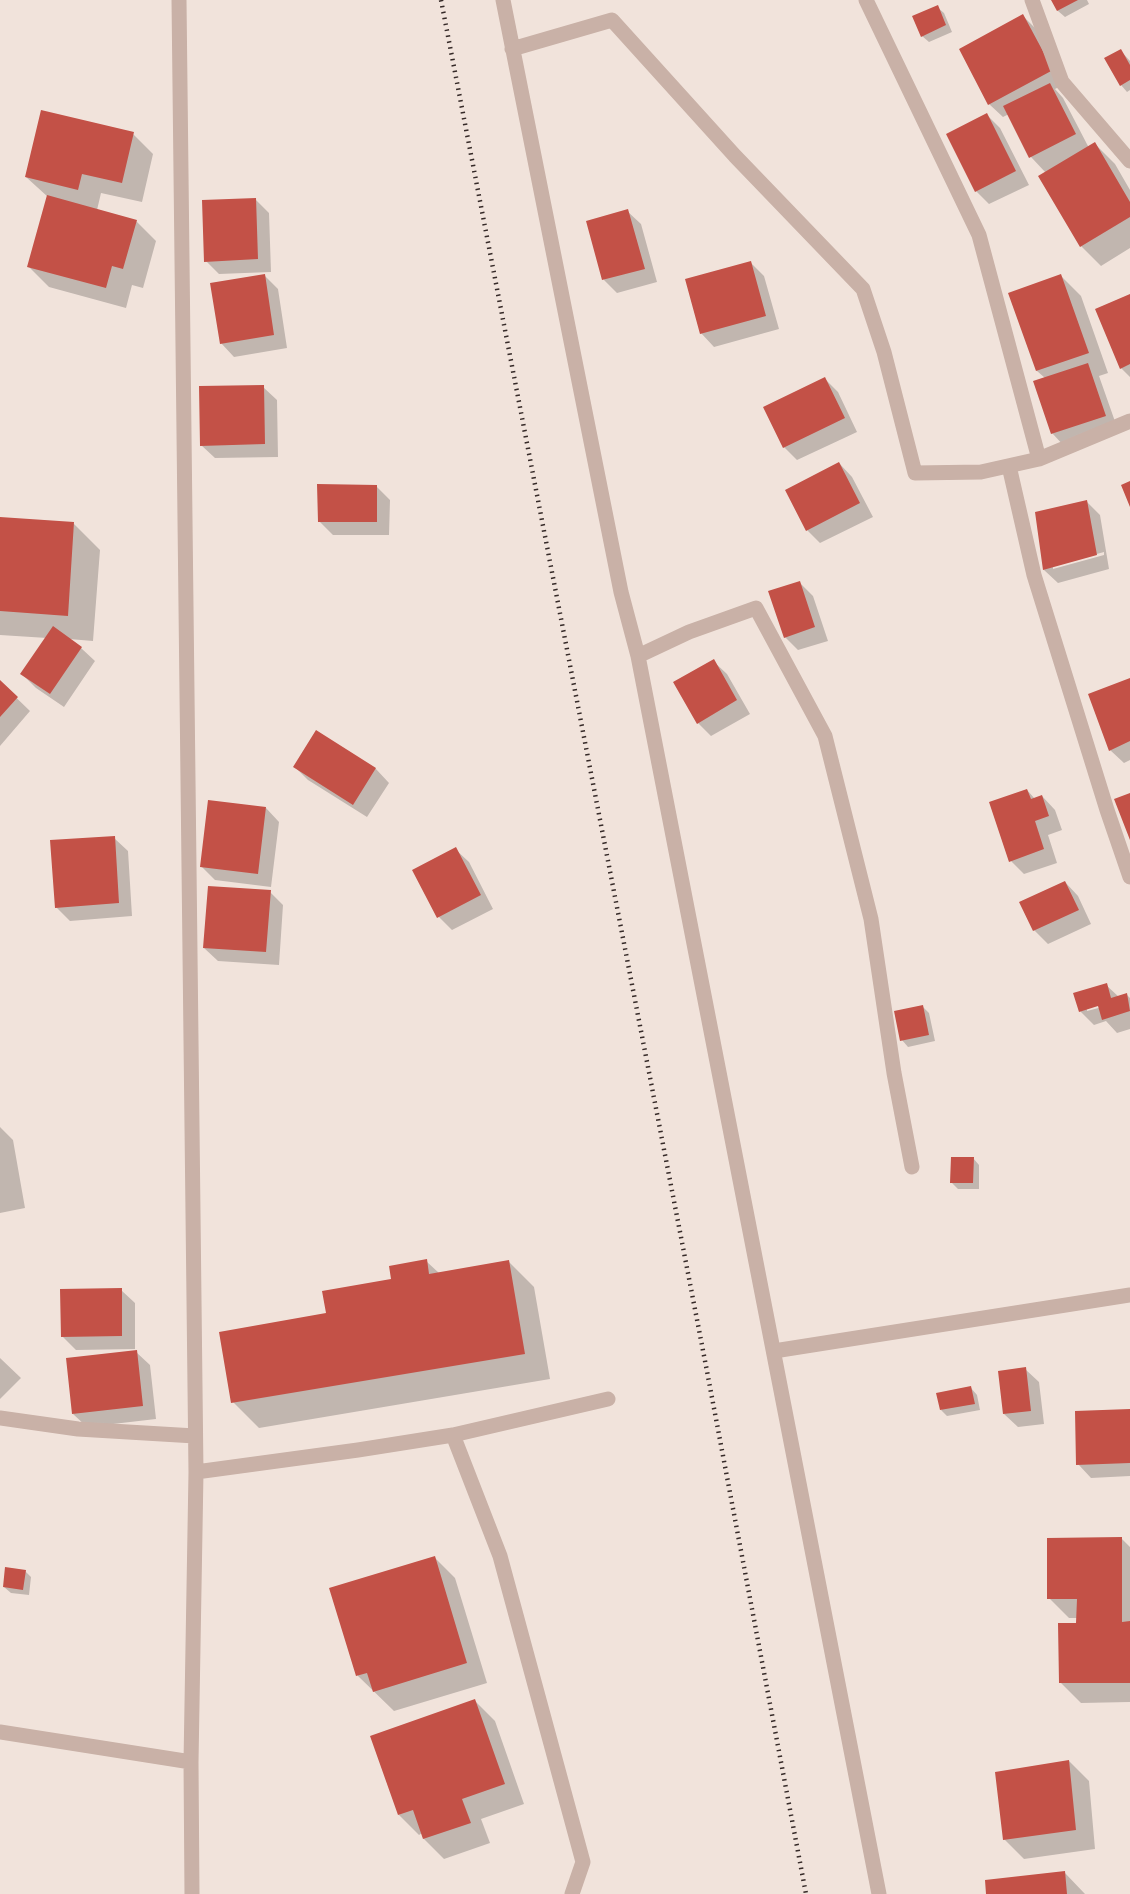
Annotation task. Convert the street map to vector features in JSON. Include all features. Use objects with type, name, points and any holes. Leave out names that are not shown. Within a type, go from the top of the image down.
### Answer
[{"type":"street","points":[[179,0],[196,1472],[190,1762],[192,1894]]},
{"type":"street","points":[[503,0],[621,592],[638,656],[879,1894]]},
{"type":"street","points":[[866,0],[979,235],[1039,459]]},
{"type":"street","points":[[1032,0],[1062,82],[1130,161]]},
{"type":"street","points":[[512,49],[612,20],[735,156],[863,289],[884,352],[915,473],[981,472],[1039,459],[1130,421]]},
{"type":"street","points":[[1009,466],[1034,575],[1130,877]]},
{"type":"street","points":[[638,656],[689,632],[756,608],[825,736],[871,919],[894,1073],[912,1167]]},
{"type":"street","points":[[774,1351],[1130,1295]]},
{"type":"street","points":[[196,1472],[453,1435],[608,1399]]},
{"type":"street","points":[[0,1418],[78,1429],[195,1436]]},
{"type":"street","points":[[453,1435],[500,1556],[583,1862],[572,1894]]},
{"type":"street","points":[[0,1732],[190,1762]]},
{"type":"building","points":[[1051,0],[1078,0],[1057,11]]},
{"type":"building","points":[[938,5],[946,25],[921,37],[912,16]]},
{"type":"building","points":[[1023,14],[1053,70],[988,105],[959,49]]},
{"type":"building","points":[[1121,49],[1130,65],[1130,80],[1120,86],[1104,58]]},
{"type":"building","points":[[1050,83],[1076,134],[1029,158],[1003,106]]},
{"type":"building","points":[[41,110],[134,132],[122,183],[82,174],[78,190],[25,177]]},
{"type":"building","points":[[987,113],[1016,171],[975,192],[946,134]]},
{"type":"building","points":[[1095,142],[1130,202],[1130,217],[1080,247],[1038,176]]},
{"type":"building","points":[[47,195],[137,220],[123,269],[112,266],[106,288],[27,267]]},
{"type":"building","points":[[256,198],[258,259],[204,262],[202,200]]},
{"type":"building","points":[[628,209],[645,269],[602,280],[586,221]]},
{"type":"building","points":[[751,261],[766,316],[700,334],[685,279]]},
{"type":"building","points":[[265,274],[274,335],[220,344],[210,283]]},
{"type":"building","points":[[1061,274],[1089,353],[1036,371],[1008,293]]},
{"type":"building","points":[[1130,294],[1130,364],[1120,369],[1095,309]]},
{"type":"building","points":[[1088,363],[1106,416],[1051,434],[1033,381]]},
{"type":"building","points":[[825,377],[845,418],[783,448],[763,407]]},
{"type":"building","points":[[264,385],[265,444],[200,446],[199,386]]},
{"type":"building","points":[[839,462],[860,503],[806,531],[785,490]]},
{"type":"building","points":[[1130,481],[1130,507],[1121,485]]},
{"type":"building","points":[[317,484],[377,485],[377,522],[318,522]]},
{"type":"building","points":[[1087,500],[1097,555],[1043,570],[1035,512]]},
{"type":"building","points":[[0,517],[74,522],[68,616],[0,611]]},
{"type":"building","points":[[800,581],[815,627],[784,638],[768,591]]},
{"type":"building","points":[[53,626],[82,647],[50,694],[20,674]]},
{"type":"building","points":[[714,659],[737,700],[697,724],[673,682]]},
{"type":"building","points":[[1130,678],[1130,741],[1109,751],[1088,694]]},
{"type":"building","points":[[0,680],[18,697],[0,717]]},
{"type":"building","points":[[316,730],[376,768],[353,805],[293,767]]},
{"type":"building","points":[[1027,789],[1031,799],[1042,795],[1049,816],[1035,821],[1044,849],[1009,862],[989,802]]},
{"type":"building","points":[[1130,793],[1130,840],[1114,799]]},
{"type":"building","points":[[208,800],[266,807],[258,874],[200,867]]},
{"type":"building","points":[[115,836],[119,903],[55,908],[50,840]]},
{"type":"building","points":[[456,847],[481,895],[437,918],[412,870]]},
{"type":"building","points":[[1065,881],[1079,910],[1033,931],[1019,902]]},
{"type":"building","points":[[208,886],[271,890],[266,952],[203,948]]},
{"type":"building","points":[[1107,983],[1111,998],[1127,993],[1130,1011],[1102,1020],[1098,1006],[1079,1012],[1073,993]]},
{"type":"building","points":[[923,1005],[929,1035],[900,1041],[894,1011]]},
{"type":"building","points":[[951,1157],[974,1157],[973,1183],[950,1183]]},
{"type":"building","points":[[427,1259],[429,1274],[509,1260],[525,1354],[231,1403],[219,1332],[326,1313],[322,1291],[391,1279],[389,1266]]},
{"type":"building","points":[[122,1288],[122,1336],[61,1337],[60,1289]]},
{"type":"building","points":[[137,1350],[143,1406],[72,1414],[66,1358]]},
{"type":"building","points":[[1026,1367],[1031,1411],[1003,1414],[998,1371]]},
{"type":"building","points":[[971,1386],[975,1404],[940,1410],[936,1393]]},
{"type":"building","points":[[1130,1409],[1130,1463],[1076,1465],[1075,1411]]},
{"type":"building","points":[[1122,1537],[1122,1622],[1130,1621],[1130,1683],[1059,1683],[1058,1623],[1076,1623],[1077,1599],[1047,1599],[1047,1538]]},
{"type":"building","points":[[435,1556],[467,1663],[373,1692],[367,1673],[356,1676],[329,1588]]},
{"type":"building","points":[[5,1567],[26,1570],[23,1590],[3,1587]]},
{"type":"building","points":[[475,1699],[505,1784],[462,1799],[471,1823],[423,1839],[413,1810],[398,1815],[370,1736]]},
{"type":"building","points":[[1069,1760],[1076,1830],[1003,1840],[995,1772]]},
{"type":"building","points":[[1065,1871],[1067,1894],[986,1894],[985,1880]]},
{"type":"railway","points":[[441,0],[806,1894]]}]
